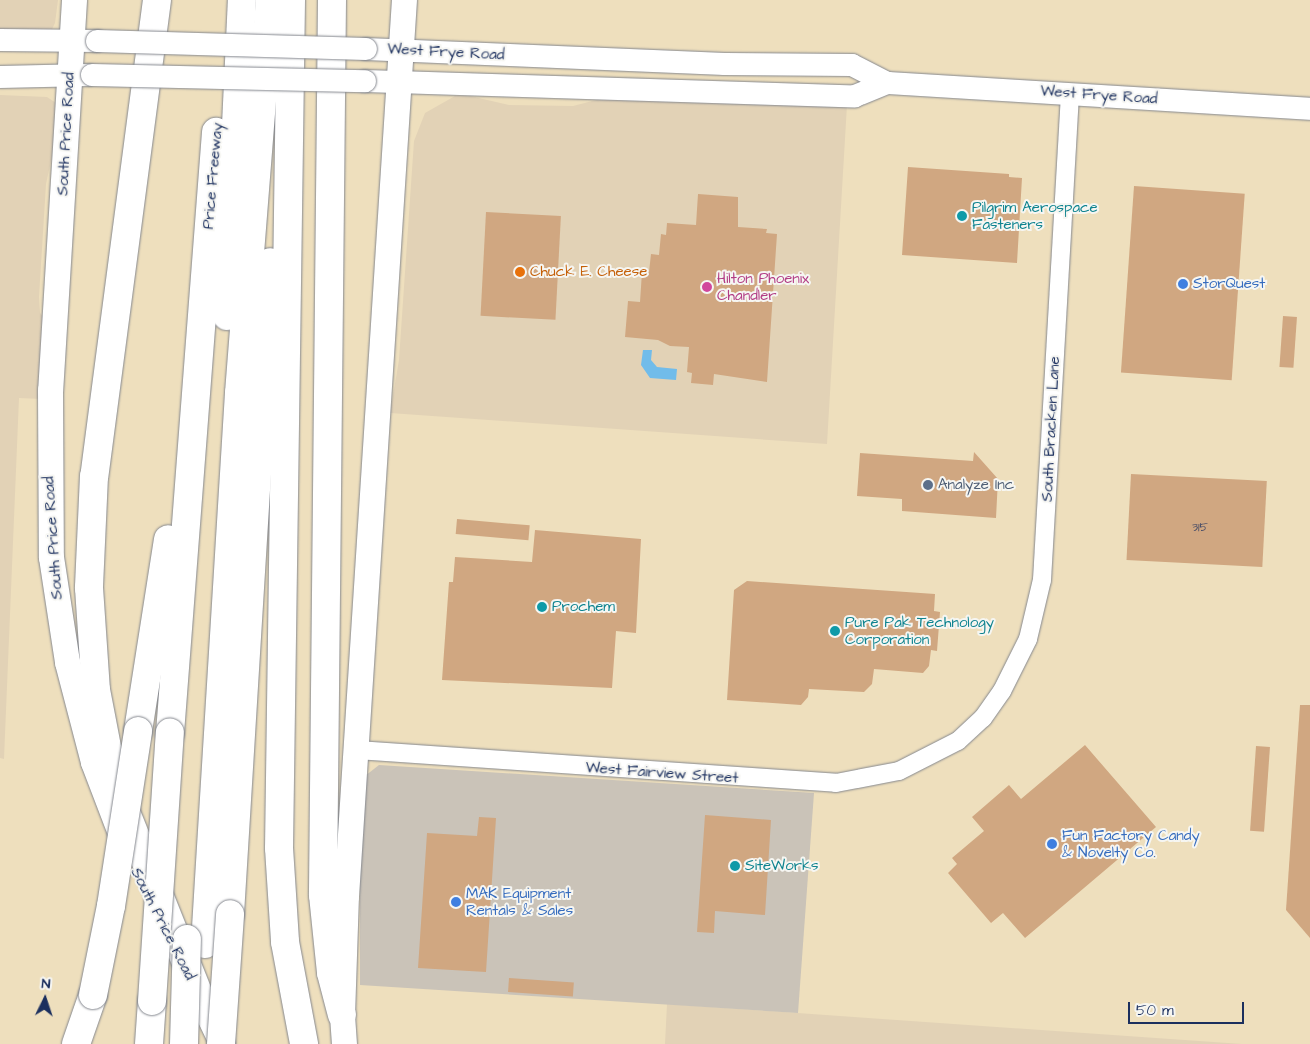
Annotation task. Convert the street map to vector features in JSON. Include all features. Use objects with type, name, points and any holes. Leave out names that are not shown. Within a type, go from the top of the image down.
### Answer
[{"type":"highway","points":[[157,0],[94,476],[88,588],[96,690],[110,763],[121,800],[200,998]]},
{"type":"highway","name":"Price Freeway","points":[[198,352],[228,0]]},
{"type":"highway","points":[[200,1044],[196,941],[242,0]]},
{"type":"highway","points":[[184,1044],[196,941],[270,0]]},
{"type":"highway","points":[[221,1044],[270,246],[280,0]]},
{"type":"highway","points":[[292,0],[279,848],[285,942],[304,1044]]},
{"type":"highway","points":[[332,0],[323,895],[331,973],[342,1015]]},
{"type":"highway","points":[[76,1044],[93,995],[111,906],[198,352]]},
{"type":"highway","points":[[149,1044],[198,352]]},
{"type":"main road","name":"South Price Road","points":[[74,0],[71,40],[80,74],[48,442],[56,593],[67,662],[111,815],[221,1044]]},
{"type":"main road","points":[[344,1044],[342,1015],[357,750],[404,0]]},
{"type":"street","name":"West Frye Road","points":[[0,40],[71,40],[366,48],[605,59],[852,65],[887,83],[1310,109]]},
{"type":"street","points":[[604,88],[605,59]]},
{"type":"street","name":"West Frye Road","points":[[0,77],[80,74],[855,96],[887,83]]},
{"type":"street","name":"South Bracken Lane","points":[[958,741],[982,718],[1002,691],[1028,639],[1042,580],[1070,94]]},
{"type":"street","name":"West Fairview Street","points":[[357,750],[836,783],[899,771],[958,741]]},
{"type":"shaded area","points":[[0,0],[58,0],[55,23],[52,29],[0,31]]},
{"type":"shaded area","points":[[0,95],[47,97],[56,103],[60,119],[46,184],[39,297],[40,313],[47,321],[42,399],[19,398],[4,759],[0,758]]},
{"type":"shaded area","points":[[455,96],[470,96],[509,105],[573,106],[604,98],[847,105],[827,444],[390,413],[399,360],[414,141],[425,113]]},
{"type":"shaded area","points":[[379,765],[814,793],[798,1013],[360,985],[360,846],[365,776]]},
{"type":"shaded area","points":[[667,1004],[1242,1044],[665,1044]]},
{"type":"water","points":[[643,350],[652,350],[651,360],[657,367],[677,369],[676,380],[650,378],[641,365]]},
{"type":"building","name":"Pilgrim Aerospace Fasteners","points":[[908,167],[1009,174],[1009,177],[1022,178],[1017,263],[902,255]]},
{"type":"building","name":"StorQuest","points":[[1134,186],[1245,194],[1232,380],[1121,373]]},
{"type":"building","name":"Hilton Phoenix Chandler","points":[[698,194],[738,197],[738,227],[767,229],[766,233],[777,234],[767,382],[714,374],[713,385],[691,383],[692,373],[687,372],[689,347],[670,346],[658,340],[625,337],[628,301],[640,302],[642,272],[649,272],[651,254],[659,255],[661,234],[666,235],[667,223],[696,225]]},
{"type":"building","name":"Chuck E. Cheese","points":[[486,212],[561,216],[555,320],[481,316]]},
{"type":"building","points":[[1283,316],[1297,317],[1293,368],[1279,367]]},
{"type":"building","name":"Analyze Inc","points":[[974,452],[998,479],[996,518],[902,511],[902,499],[857,496],[860,453],[973,461]]},
{"type":"building","points":[[1131,474],[1267,481],[1262,567],[1126,560]]},
{"type":"building","points":[[457,519],[530,525],[528,540],[456,534]]},
{"type":"building","name":"Prochem","points":[[535,530],[641,539],[636,633],[616,631],[612,688],[442,680],[449,582],[453,582],[455,557],[532,562]]},
{"type":"building","name":"Pure Pak Technology Corporation","points":[[747,581],[935,594],[934,611],[940,612],[937,651],[931,650],[929,666],[923,673],[874,669],[872,684],[864,692],[809,689],[808,697],[801,705],[727,700],[734,590]]},
{"type":"building","points":[[1300,705],[1310,705],[1310,938],[1286,910]]},
{"type":"building","name":"Fun Factory Candy & Novelty Co.","points":[[1085,745],[1156,827],[1025,938],[1003,913],[991,923],[948,873],[957,864],[952,858],[984,831],[972,817],[1009,785],[1021,799]]},
{"type":"building","points":[[1256,746],[1270,747],[1264,832],[1250,831]]},
{"type":"building","name":"SiteWorks","points":[[705,815],[771,820],[765,915],[715,911],[714,933],[697,932]]},
{"type":"building","name":"MAK Equipment Rentals & Sales","points":[[479,817],[496,818],[486,972],[418,968],[427,833],[477,836]]},
{"type":"building","points":[[509,978],[574,983],[573,997],[508,992]]},
{"type":"place","name":"Pilgrim Aerospace Fasteners","points":[[962,216]]},
{"type":"place","name":"Chuck E. Cheese","points":[[520,272]]},
{"type":"place","name":"StorQuest","points":[[1183,284]]},
{"type":"place","name":"Hilton Phoenix Chandler","points":[[707,287]]},
{"type":"place","name":"Analyze Inc","points":[[928,485]]},
{"type":"place","name":"Prochem","points":[[542,607]]},
{"type":"place","name":"Pure Pak Technology Corporation","points":[[835,631]]},
{"type":"place","name":"Fun Factory Candy & Novelty Co.","points":[[1052,844]]},
{"type":"place","name":"SiteWorks","points":[[735,866]]},
{"type":"place","name":"MAK Equipment Rentals & Sales","points":[[456,902]]}]
